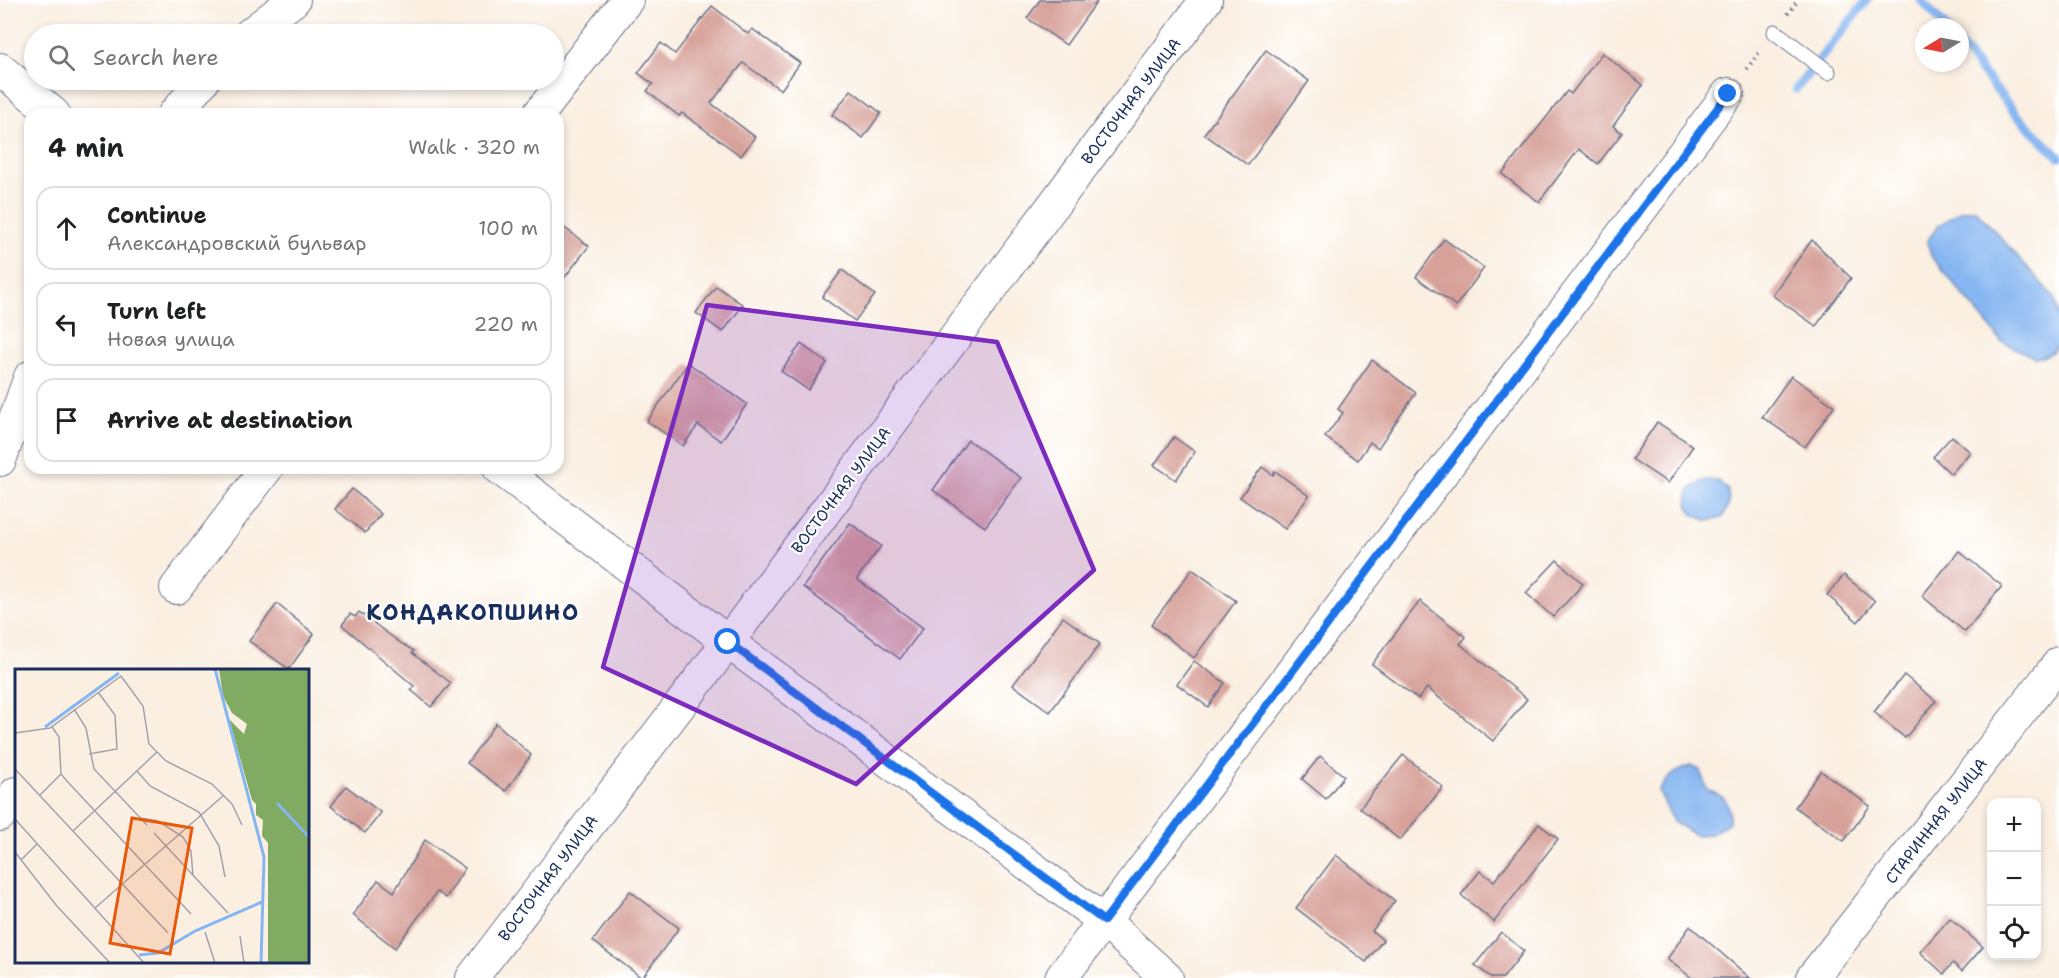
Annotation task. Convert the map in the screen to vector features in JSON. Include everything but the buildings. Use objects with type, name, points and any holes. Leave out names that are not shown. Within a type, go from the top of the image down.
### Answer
[{"type":"street","points":[[263,24],[294,0]]},
{"type":"street","points":[[564,82],[627,0]]},
{"type":"street","name":"ВОСТОЧНАЯ УЛИЦА","points":[[472,978],[728,642],[1206,0]]},
{"type":"street","points":[[0,69],[24,89]]},
{"type":"street","points":[[25,90],[47,108]]},
{"type":"street","points":[[179,108],[195,90]]},
{"type":"street","points":[[544,108],[558,90]]},
{"type":"street","points":[[1061,978],[1728,94]]},
{"type":"street","points":[[0,460],[24,394]]},
{"type":"street","points":[[176,588],[262,474]]},
{"type":"street","points":[[507,474],[728,642],[1104,921],[1167,978]]},
{"type":"street","name":"СТАРИННАЯ УЛИЦА","points":[[1812,978],[2059,663]]},
{"type":"street","points":[[0,815],[15,794]]},
{"type":"lane","points":[[1775,32],[1828,72]]},
{"type":"highlighted area","points":[[707,305],[997,342],[1094,570],[856,784],[603,667]]},
{"type":"water","points":[[1961,210],[1976,210],[2055,298],[2059,317],[2059,343],[2052,352],[2035,358],[2002,342],[1931,256],[1927,241],[1938,226]]},
{"type":"water","points":[[1707,480],[1718,481],[1728,490],[1729,504],[1722,518],[1708,521],[1692,514],[1688,502],[1691,489]]},
{"type":"water","points":[[1691,766],[1700,770],[1707,790],[1719,795],[1728,805],[1729,822],[1712,834],[1695,835],[1673,822],[1659,791],[1672,775]]},
{"type":"waterway","points":[[1796,89],[1867,0]]},
{"type":"waterway","points":[[1921,0],[1938,18]]},
{"type":"waterway","points":[[1969,56],[2015,113],[2059,157]]},
{"type":"district","name":"КОНДАКОПШИНО","points":[[473,612]]},
{"type":"route","points":[[728,642],[1104,921],[1728,94]]}]
